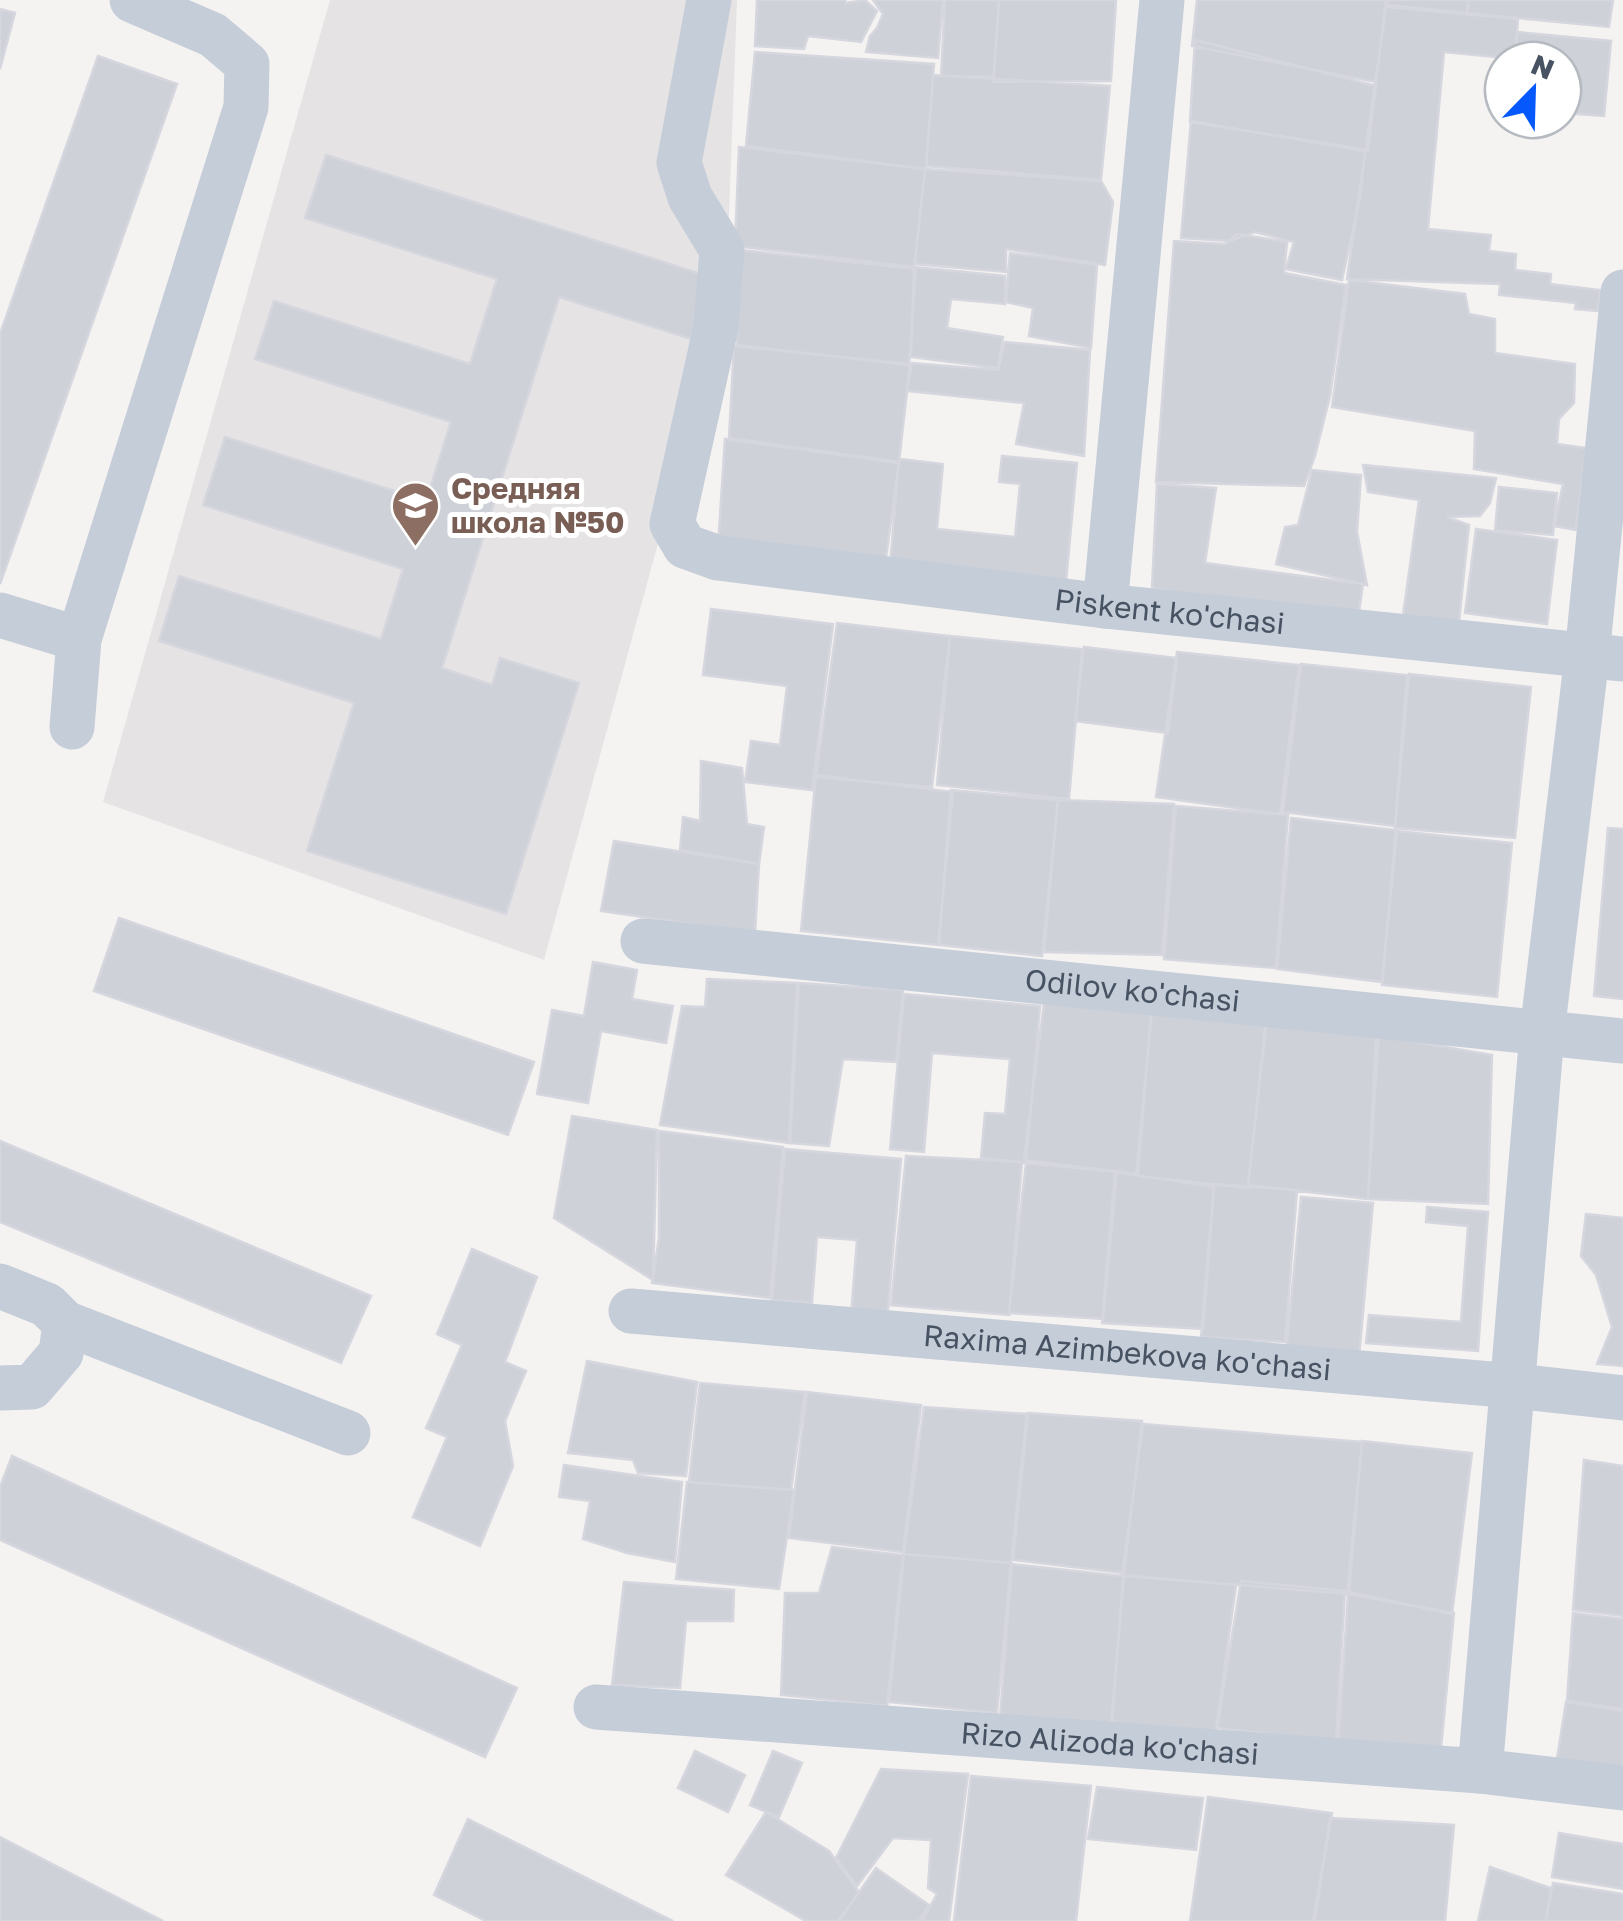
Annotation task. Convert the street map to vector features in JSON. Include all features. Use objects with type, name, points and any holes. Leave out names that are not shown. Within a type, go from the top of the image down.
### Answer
[{"type":"street","points":[[72,727],[79,639],[246,107],[247,64],[213,35],[132,0]]},
{"type":"street","name":"Piskent ko'chasi","points":[[709,0],[679,163],[690,197],[722,250],[716,327],[672,524],[685,546],[718,558],[1105,606],[1605,657]]},
{"type":"street","points":[[1105,606],[1162,0]]},
{"type":"street","points":[[1480,1772],[1542,1033],[1605,657],[1623,292]]},
{"type":"street","points":[[0,615],[79,639]]},
{"type":"street","name":"Odilov ko'chasi","points":[[643,942],[1623,1040]]},
{"type":"street","points":[[0,1286],[46,1306],[65,1323],[348,1433]]},
{"type":"street","name":"Raxima Azimbekova ko'chasi","points":[[632,1312],[1623,1398]]},
{"type":"street","points":[[0,1388],[32,1387],[61,1353],[65,1323]]},
{"type":"street","name":"Rizo Alizoda ko'chasi","points":[[596,1707],[1480,1772],[1623,1788]]},
{"type":"shaded area","name":"Средняя школа №50","points":[[330,0],[737,0],[726,295],[544,960],[103,802]]},
{"type":"building","points":[[757,0],[865,0],[877,11],[861,42],[808,36],[804,49],[755,46]]},
{"type":"building","points":[[873,0],[943,0],[938,58],[866,52],[883,14]]},
{"type":"building","points":[[945,0],[999,0],[994,77],[941,76]]},
{"type":"building","points":[[999,0],[1116,0],[1111,81],[993,82]]},
{"type":"building","points":[[1197,0],[1386,0],[1376,82],[1192,46]]},
{"type":"building","points":[[1388,0],[1469,0],[1467,13],[1387,5]]},
{"type":"building","points":[[1468,0],[1613,0],[1609,27],[1467,13]]},
{"type":"building","points":[[1386,7],[1518,19],[1516,40],[1483,40],[1483,56],[1444,52],[1428,229],[1491,235],[1489,251],[1516,254],[1515,270],[1551,274],[1550,284],[1600,290],[1598,311],[1575,309],[1576,303],[1499,295],[1500,284],[1347,279]]},
{"type":"building","points":[[0,9],[15,13],[0,69]]},
{"type":"building","points":[[1517,32],[1611,41],[1604,116],[1583,114],[1583,40],[1516,40]]},
{"type":"building","points":[[1195,40],[1376,86],[1368,150],[1190,122]]},
{"type":"building","points":[[755,52],[934,64],[926,169],[746,146]]},
{"type":"building","points":[[98,56],[177,84],[0,584],[0,334]]},
{"type":"building","points":[[933,75],[1110,86],[1101,180],[926,166]]},
{"type":"building","points":[[1191,121],[1365,151],[1360,197],[1342,280],[1286,269],[1294,242],[1255,232],[1230,241],[1181,238]]},
{"type":"building","points":[[739,147],[925,169],[914,267],[735,246]]},
{"type":"building","points":[[326,155],[714,278],[694,340],[559,297],[442,668],[492,685],[500,658],[579,683],[506,914],[307,851],[354,703],[159,641],[179,576],[381,639],[403,569],[203,505],[225,437],[426,501],[451,422],[255,359],[274,301],[470,364],[497,279],[305,218]]},
{"type":"building","points":[[925,169],[1101,181],[1113,202],[1105,265],[1006,249],[1006,272],[915,264]]},
{"type":"building","points":[[1237,234],[1287,242],[1284,273],[1346,285],[1330,396],[1315,456],[1304,486],[1156,482],[1174,241],[1225,244]]},
{"type":"building","points":[[740,250],[916,269],[909,365],[737,345]]},
{"type":"building","points":[[1010,253],[1097,265],[1091,348],[1029,336],[1033,308],[1006,302]]},
{"type":"building","points":[[914,267],[1005,276],[1005,304],[951,299],[947,328],[1003,337],[998,368],[911,357]]},
{"type":"building","points":[[1349,280],[1465,294],[1469,314],[1495,319],[1495,353],[1575,364],[1574,403],[1559,419],[1557,444],[1586,448],[1576,530],[1554,526],[1563,484],[1474,469],[1475,431],[1332,407]]},
{"type":"building","points":[[1005,342],[1090,350],[1084,456],[1016,444],[1024,403],[907,391],[912,363],[998,370]]},
{"type":"building","points":[[734,346],[910,364],[899,462],[729,438]]},
{"type":"building","points":[[725,439],[899,463],[885,565],[718,547]]},
{"type":"building","points":[[1002,456],[1077,463],[1066,582],[890,566],[899,459],[943,464],[937,529],[1015,537],[1020,484],[999,482]]},
{"type":"building","points":[[1363,465],[1496,478],[1490,503],[1480,516],[1447,517],[1469,525],[1459,622],[1403,616],[1419,500],[1368,492]]},
{"type":"building","points":[[1312,470],[1361,475],[1357,532],[1367,585],[1276,564],[1285,527],[1298,525]]},
{"type":"building","points":[[1157,484],[1216,488],[1205,563],[1363,584],[1359,611],[1152,588]]},
{"type":"building","points":[[1499,487],[1557,493],[1553,535],[1495,530]]},
{"type":"building","points":[[1476,529],[1557,540],[1547,624],[1465,613]]},
{"type":"building","points":[[711,609],[833,624],[812,790],[745,782],[751,741],[780,745],[787,686],[703,675]]},
{"type":"building","points":[[837,623],[950,636],[932,787],[816,777]]},
{"type":"building","points":[[950,636],[1082,649],[1069,799],[937,785]]},
{"type":"building","points":[[1084,647],[1177,658],[1168,733],[1075,721]]},
{"type":"building","points":[[1177,652],[1299,665],[1280,814],[1156,797]]},
{"type":"building","points":[[1301,664],[1407,675],[1395,826],[1283,812]]},
{"type":"building","points":[[1409,674],[1531,687],[1515,838],[1395,828]]},
{"type":"building","points":[[701,761],[742,768],[747,824],[764,827],[759,864],[680,850],[683,817],[700,821]]},
{"type":"building","points":[[816,775],[953,792],[938,945],[801,931]]},
{"type":"building","points":[[951,790],[1058,800],[1042,956],[939,945]]},
{"type":"building","points":[[1058,800],[1174,804],[1162,955],[1044,952]]},
{"type":"building","points":[[1176,806],[1288,815],[1276,968],[1164,959]]},
{"type":"building","points":[[1291,818],[1396,830],[1382,982],[1277,969]]},
{"type":"building","points":[[1608,828],[1623,829],[1623,999],[1594,996]]},
{"type":"building","points":[[1397,831],[1512,843],[1497,997],[1382,985]]},
{"type":"building","points":[[614,841],[759,864],[755,933],[601,911]]},
{"type":"building","points":[[119,918],[534,1062],[508,1135],[94,991]]},
{"type":"building","points":[[593,962],[637,970],[632,999],[673,1006],[666,1043],[601,1031],[588,1103],[537,1094],[552,1010],[584,1016]]},
{"type":"building","points":[[707,979],[797,983],[789,1143],[660,1125],[682,1006],[705,1007]]},
{"type":"building","points":[[799,983],[903,990],[896,1062],[843,1059],[829,1146],[790,1143]]},
{"type":"building","points":[[904,994],[1040,1006],[1026,1163],[981,1158],[985,1113],[1005,1114],[1010,1059],[932,1053],[924,1152],[890,1149]]},
{"type":"building","points":[[1044,1003],[1151,1012],[1138,1174],[1024,1160]]},
{"type":"building","points":[[1152,1011],[1266,1019],[1248,1188],[1136,1176]]},
{"type":"building","points":[[1267,1018],[1379,1029],[1368,1199],[1248,1185]]},
{"type":"building","points":[[1376,1035],[1492,1055],[1488,1204],[1368,1199]]},
{"type":"building","points":[[572,1116],[657,1130],[653,1280],[554,1218]]},
{"type":"building","points":[[659,1131],[783,1147],[770,1298],[652,1283],[659,1238]]},
{"type":"building","points":[[0,1141],[371,1296],[341,1363],[0,1222]]},
{"type":"building","points":[[785,1149],[901,1159],[887,1320],[851,1316],[857,1240],[817,1237],[812,1303],[772,1300]]},
{"type":"building","points":[[906,1156],[1022,1162],[1009,1315],[891,1305]]},
{"type":"building","points":[[1026,1163],[1117,1172],[1103,1319],[1009,1313]]},
{"type":"building","points":[[1115,1172],[1214,1187],[1203,1329],[1102,1323]]},
{"type":"building","points":[[1214,1184],[1297,1190],[1285,1342],[1201,1337]]},
{"type":"building","points":[[1301,1197],[1373,1203],[1359,1357],[1286,1353]]},
{"type":"building","points":[[1427,1207],[1488,1212],[1478,1351],[1366,1343],[1369,1315],[1461,1322],[1468,1226],[1426,1222]]},
{"type":"building","points":[[1586,1214],[1623,1218],[1623,1366],[1597,1364],[1612,1327],[1596,1275],[1581,1256]]},
{"type":"building","points":[[472,1249],[537,1277],[505,1362],[526,1371],[505,1421],[513,1466],[480,1546],[413,1517],[447,1437],[426,1428],[462,1345],[437,1334]]},
{"type":"building","points":[[587,1361],[697,1382],[686,1476],[638,1473],[633,1460],[568,1453]]},
{"type":"building","points":[[700,1383],[805,1392],[791,1490],[689,1482]]},
{"type":"building","points":[[807,1392],[921,1405],[903,1552],[789,1538]]},
{"type":"building","points":[[924,1407],[1027,1414],[1011,1563],[904,1554]]},
{"type":"building","points":[[1028,1413],[1142,1421],[1124,1573],[1013,1560]]},
{"type":"building","points":[[1143,1424],[1362,1442],[1347,1594],[1122,1575]]},
{"type":"building","points":[[1362,1441],[1472,1453],[1452,1614],[1349,1592]]},
{"type":"building","points":[[12,1456],[517,1688],[485,1757],[0,1540],[0,1487]]},
{"type":"building","points":[[1584,1460],[1623,1466],[1623,1616],[1573,1610]]},
{"type":"building","points":[[564,1465],[682,1482],[675,1562],[583,1539],[590,1501],[559,1497]]},
{"type":"building","points":[[687,1482],[794,1490],[779,1589],[676,1579]]},
{"type":"building","points":[[832,1547],[903,1555],[887,1706],[781,1695],[785,1593],[819,1593]]},
{"type":"building","points":[[904,1554],[1011,1563],[997,1713],[889,1702]]},
{"type":"building","points":[[1012,1564],[1123,1576],[1112,1724],[1000,1717]]},
{"type":"building","points":[[1124,1576],[1236,1585],[1216,1731],[1111,1724]]},
{"type":"building","points":[[1241,1581],[1345,1591],[1336,1742],[1217,1728]]},
{"type":"building","points":[[624,1582],[734,1590],[733,1621],[686,1621],[680,1688],[612,1685]]},
{"type":"building","points":[[1348,1594],[1454,1613],[1441,1748],[1338,1747]]},
{"type":"building","points":[[1573,1613],[1623,1619],[1623,1709],[1567,1701]]},
{"type":"building","points":[[1566,1702],[1623,1711],[1623,1771],[1556,1765]]},
{"type":"building","points":[[695,1751],[745,1775],[728,1812],[678,1788]]},
{"type":"building","points":[[773,1751],[802,1763],[779,1817],[750,1805]]},
{"type":"building","points":[[881,1769],[968,1774],[949,1921],[922,1921],[937,1894],[928,1888],[931,1840],[893,1838],[857,1886],[836,1858]]},
{"type":"building","points":[[971,1776],[1091,1786],[1076,1921],[954,1921]]},
{"type":"building","points":[[1097,1787],[1203,1798],[1196,1850],[1088,1839]]},
{"type":"building","points":[[1208,1797],[1332,1813],[1313,1921],[1190,1921]]},
{"type":"building","points":[[766,1812],[829,1851],[859,1892],[838,1921],[806,1921],[726,1875]]},
{"type":"building","points":[[1330,1818],[1454,1825],[1445,1921],[1315,1921]]},
{"type":"building","points":[[468,1819],[673,1921],[486,1921],[434,1895]]},
{"type":"building","points":[[1559,1833],[1623,1844],[1623,1889],[1552,1877]]},
{"type":"building","points":[[0,1837],[163,1921],[0,1921]]},
{"type":"building","points":[[1490,1867],[1551,1888],[1546,1921],[1478,1921]]},
{"type":"building","points":[[876,1868],[929,1905],[919,1921],[839,1921]]},
{"type":"building","points":[[1553,1883],[1623,1894],[1623,1921],[1546,1921]]},
{"type":"place","name":"Средняя школа №50","points":[[416,548]]}]
